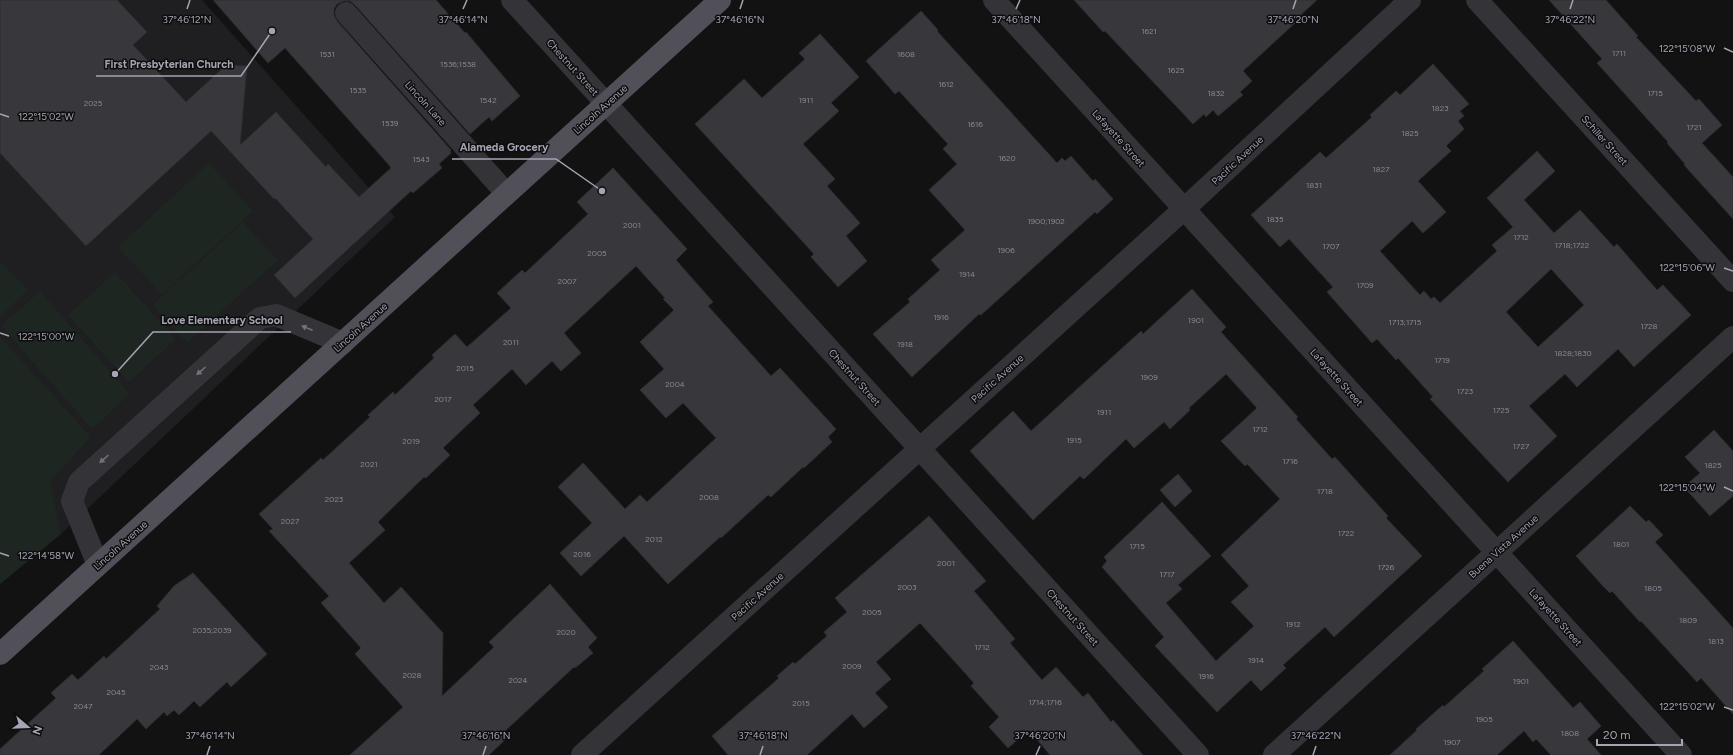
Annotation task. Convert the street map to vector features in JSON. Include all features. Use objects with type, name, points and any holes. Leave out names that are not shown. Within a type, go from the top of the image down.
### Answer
[{"type":"main road","name":"Lincoln Avenue","points":[[0,654],[720,0]]},
{"type":"street","name":"Chestnut Street","points":[[512,0],[1198,755]]},
{"type":"street","name":"Lafayette Street","points":[[994,0],[1681,755]]},
{"type":"street","name":"Pacific Avenue","points":[[582,755],[1184,209],[1410,0]]},
{"type":"street","name":"Schiller Street","points":[[1477,0],[1733,281]]},
{"type":"street","name":"Lincoln Lane","points":[[346,12],[506,193]]},
{"type":"street","points":[[98,565],[72,501],[79,482],[260,318],[276,315],[343,343]]},
{"type":"street","name":"Buena Vista Avenue","points":[[1274,755],[1733,337]]},
{"type":"shaded area","points":[[0,0],[202,0],[395,217],[61,534],[0,584]]},
{"type":"shaded area","points":[[209,163],[253,211],[162,295],[118,247]]},
{"type":"shaded area","points":[[243,222],[278,260],[187,343],[152,305]]},
{"type":"shaded area","points":[[0,262],[28,290],[0,317]]},
{"type":"shaded area","points":[[115,272],[176,339],[129,382],[68,315]]},
{"type":"shaded area","points":[[40,291],[130,394],[92,429],[1,326]]},
{"type":"shaded area","points":[[0,337],[91,437],[50,482],[61,534],[0,584]]},
{"type":"building","points":[[0,0],[117,0],[147,32],[133,45],[186,102],[226,65],[247,66],[240,145],[276,112],[326,167],[328,164],[359,197],[391,168],[389,165],[285,48],[268,63],[213,0],[436,0],[465,33],[466,32],[520,96],[492,121],[489,117],[470,134],[355,5],[350,1],[344,1],[337,4],[334,9],[334,15],[337,21],[451,150],[451,153],[439,164],[442,168],[413,193],[411,191],[295,298],[274,275],[313,239],[211,131],[86,246],[0,153]]},
{"type":"building","points":[[1074,0],[1317,0],[1293,22],[1295,23],[1243,71],[1252,81],[1240,92],[1243,95],[1218,116],[1213,110],[1206,117],[1204,114],[1193,124],[1105,31],[1103,32]]},
{"type":"building","points":[[1549,0],[1606,0],[1638,36],[1636,37],[1696,101],[1699,99],[1722,125],[1702,143],[1733,177],[1733,219],[1684,165],[1685,164],[1667,143],[1668,142],[1597,63],[1602,59]]},
{"type":"building","points":[[921,11],[938,30],[937,31],[1057,163],[1062,158],[1065,161],[1071,156],[1093,181],[1095,179],[1113,199],[1097,214],[1095,212],[981,315],[979,314],[912,377],[873,334],[910,302],[908,299],[940,270],[931,260],[965,230],[929,190],[957,164],[943,149],[948,144],[899,91],[895,94],[866,61]]},
{"type":"building","points":[[820,34],[859,77],[831,103],[839,111],[803,144],[835,179],[827,186],[860,223],[846,236],[867,261],[838,287],[811,257],[814,254],[695,124],[744,79],[762,98],[805,59],[799,53]]},
{"type":"building","points":[[1433,64],[1469,104],[1460,111],[1464,116],[1458,121],[1464,129],[1446,146],[1451,151],[1418,181],[1446,212],[1423,233],[1412,221],[1380,251],[1420,295],[1424,291],[1431,299],[1434,297],[1440,303],[1497,251],[1492,245],[1513,227],[1487,198],[1537,151],[1555,171],[1524,200],[1554,233],[1580,210],[1614,247],[1617,244],[1657,290],[1663,285],[1691,315],[1634,367],[1618,349],[1577,387],[1565,374],[1529,406],[1557,436],[1508,482],[1430,399],[1433,397],[1398,358],[1396,360],[1377,339],[1372,343],[1327,292],[1333,287],[1289,239],[1280,247],[1251,215],[1320,152],[1326,158],[1372,117],[1370,115],[1396,91],[1400,95]],"holes":[[[1551,269],[1584,305],[1538,347],[1506,312]]]},
{"type":"building","points":[[613,168],[687,249],[676,260],[713,302],[708,306],[771,376],[780,368],[836,429],[828,437],[832,442],[771,497],[768,495],[668,584],[624,536],[581,576],[560,553],[592,523],[558,487],[583,463],[625,509],[640,495],[647,502],[716,438],[683,403],[666,418],[640,390],[664,369],[640,342],[674,310],[636,266],[564,333],[581,353],[561,371],[552,361],[526,385],[512,369],[473,405],[480,413],[443,448],[450,455],[426,478],[424,477],[378,522],[385,530],[349,563],[384,603],[401,587],[443,633],[442,696],[494,647],[489,642],[550,584],[597,638],[588,647],[593,653],[575,668],[574,667],[504,732],[508,737],[489,755],[350,755],[403,707],[355,654],[361,648],[321,603],[329,596],[269,531],[273,529],[259,514],[321,458],[323,460],[370,417],[368,415],[393,392],[395,395],[434,358],[432,355],[455,334],[467,347],[511,308],[497,293],[522,270],[525,273],[588,214],[577,202]]},
{"type":"building","points":[[1192,289],[1226,327],[1221,332],[1298,417],[1296,419],[1332,459],[1335,457],[1388,516],[1386,518],[1422,556],[1334,637],[1325,627],[1283,665],[1286,668],[1261,691],[1251,680],[1217,712],[1155,646],[1164,637],[1102,567],[1107,561],[1104,557],[1162,502],[1211,556],[1178,585],[1182,589],[1166,603],[1216,661],[1254,626],[1231,602],[1249,586],[1221,555],[1280,499],[1247,464],[1245,466],[1221,441],[1257,408],[1226,374],[1189,408],[1190,410],[1170,429],[1164,422],[1134,448],[1126,439],[1084,479],[1080,476],[1033,520],[970,451],[1013,411],[1031,431],[1141,331],[1143,334]]},
{"type":"building","points":[[1714,430],[1733,451],[1733,496],[1710,516],[1684,487],[1700,473],[1685,457]]},
{"type":"building","points":[[1178,474],[1192,491],[1175,507],[1160,490]]},
{"type":"building","points":[[1630,506],[1646,522],[1649,520],[1663,535],[1655,542],[1733,628],[1733,714],[1701,678],[1697,682],[1641,621],[1640,622],[1612,591],[1610,593],[1602,585],[1576,556]]},
{"type":"building","points":[[929,516],[986,581],[974,591],[1015,639],[1010,643],[1042,680],[1056,667],[1083,697],[1088,693],[1111,722],[1113,720],[1143,755],[1050,755],[1029,730],[1008,748],[989,727],[999,717],[971,686],[974,683],[920,623],[876,662],[891,679],[875,693],[888,707],[864,728],[852,714],[807,755],[728,755],[712,736],[779,678],[777,676],[793,662],[795,664],[827,636],[824,632],[847,612],[835,598]]},
{"type":"building","points":[[193,573],[267,654],[231,687],[227,682],[200,707],[194,701],[179,715],[174,710],[167,716],[164,712],[146,729],[137,719],[99,755],[0,755],[0,749],[56,698],[51,693],[72,674],[78,680],[104,656],[106,659],[160,609],[157,606],[174,586]]},
{"type":"building","points":[[1513,641],[1573,708],[1580,702],[1601,726],[1587,739],[1601,755],[1551,755],[1536,739],[1533,742],[1524,731],[1497,755],[1390,755],[1417,730],[1416,729],[1443,705],[1444,707],[1484,671],[1482,669]]},
{"type":"place","name":"First Presbyterian Church","points":[[272,31]]},
{"type":"place","name":"Alameda Grocery","points":[[602,191]]},
{"type":"place","name":"Love Elementary School","points":[[115,374]]}]
